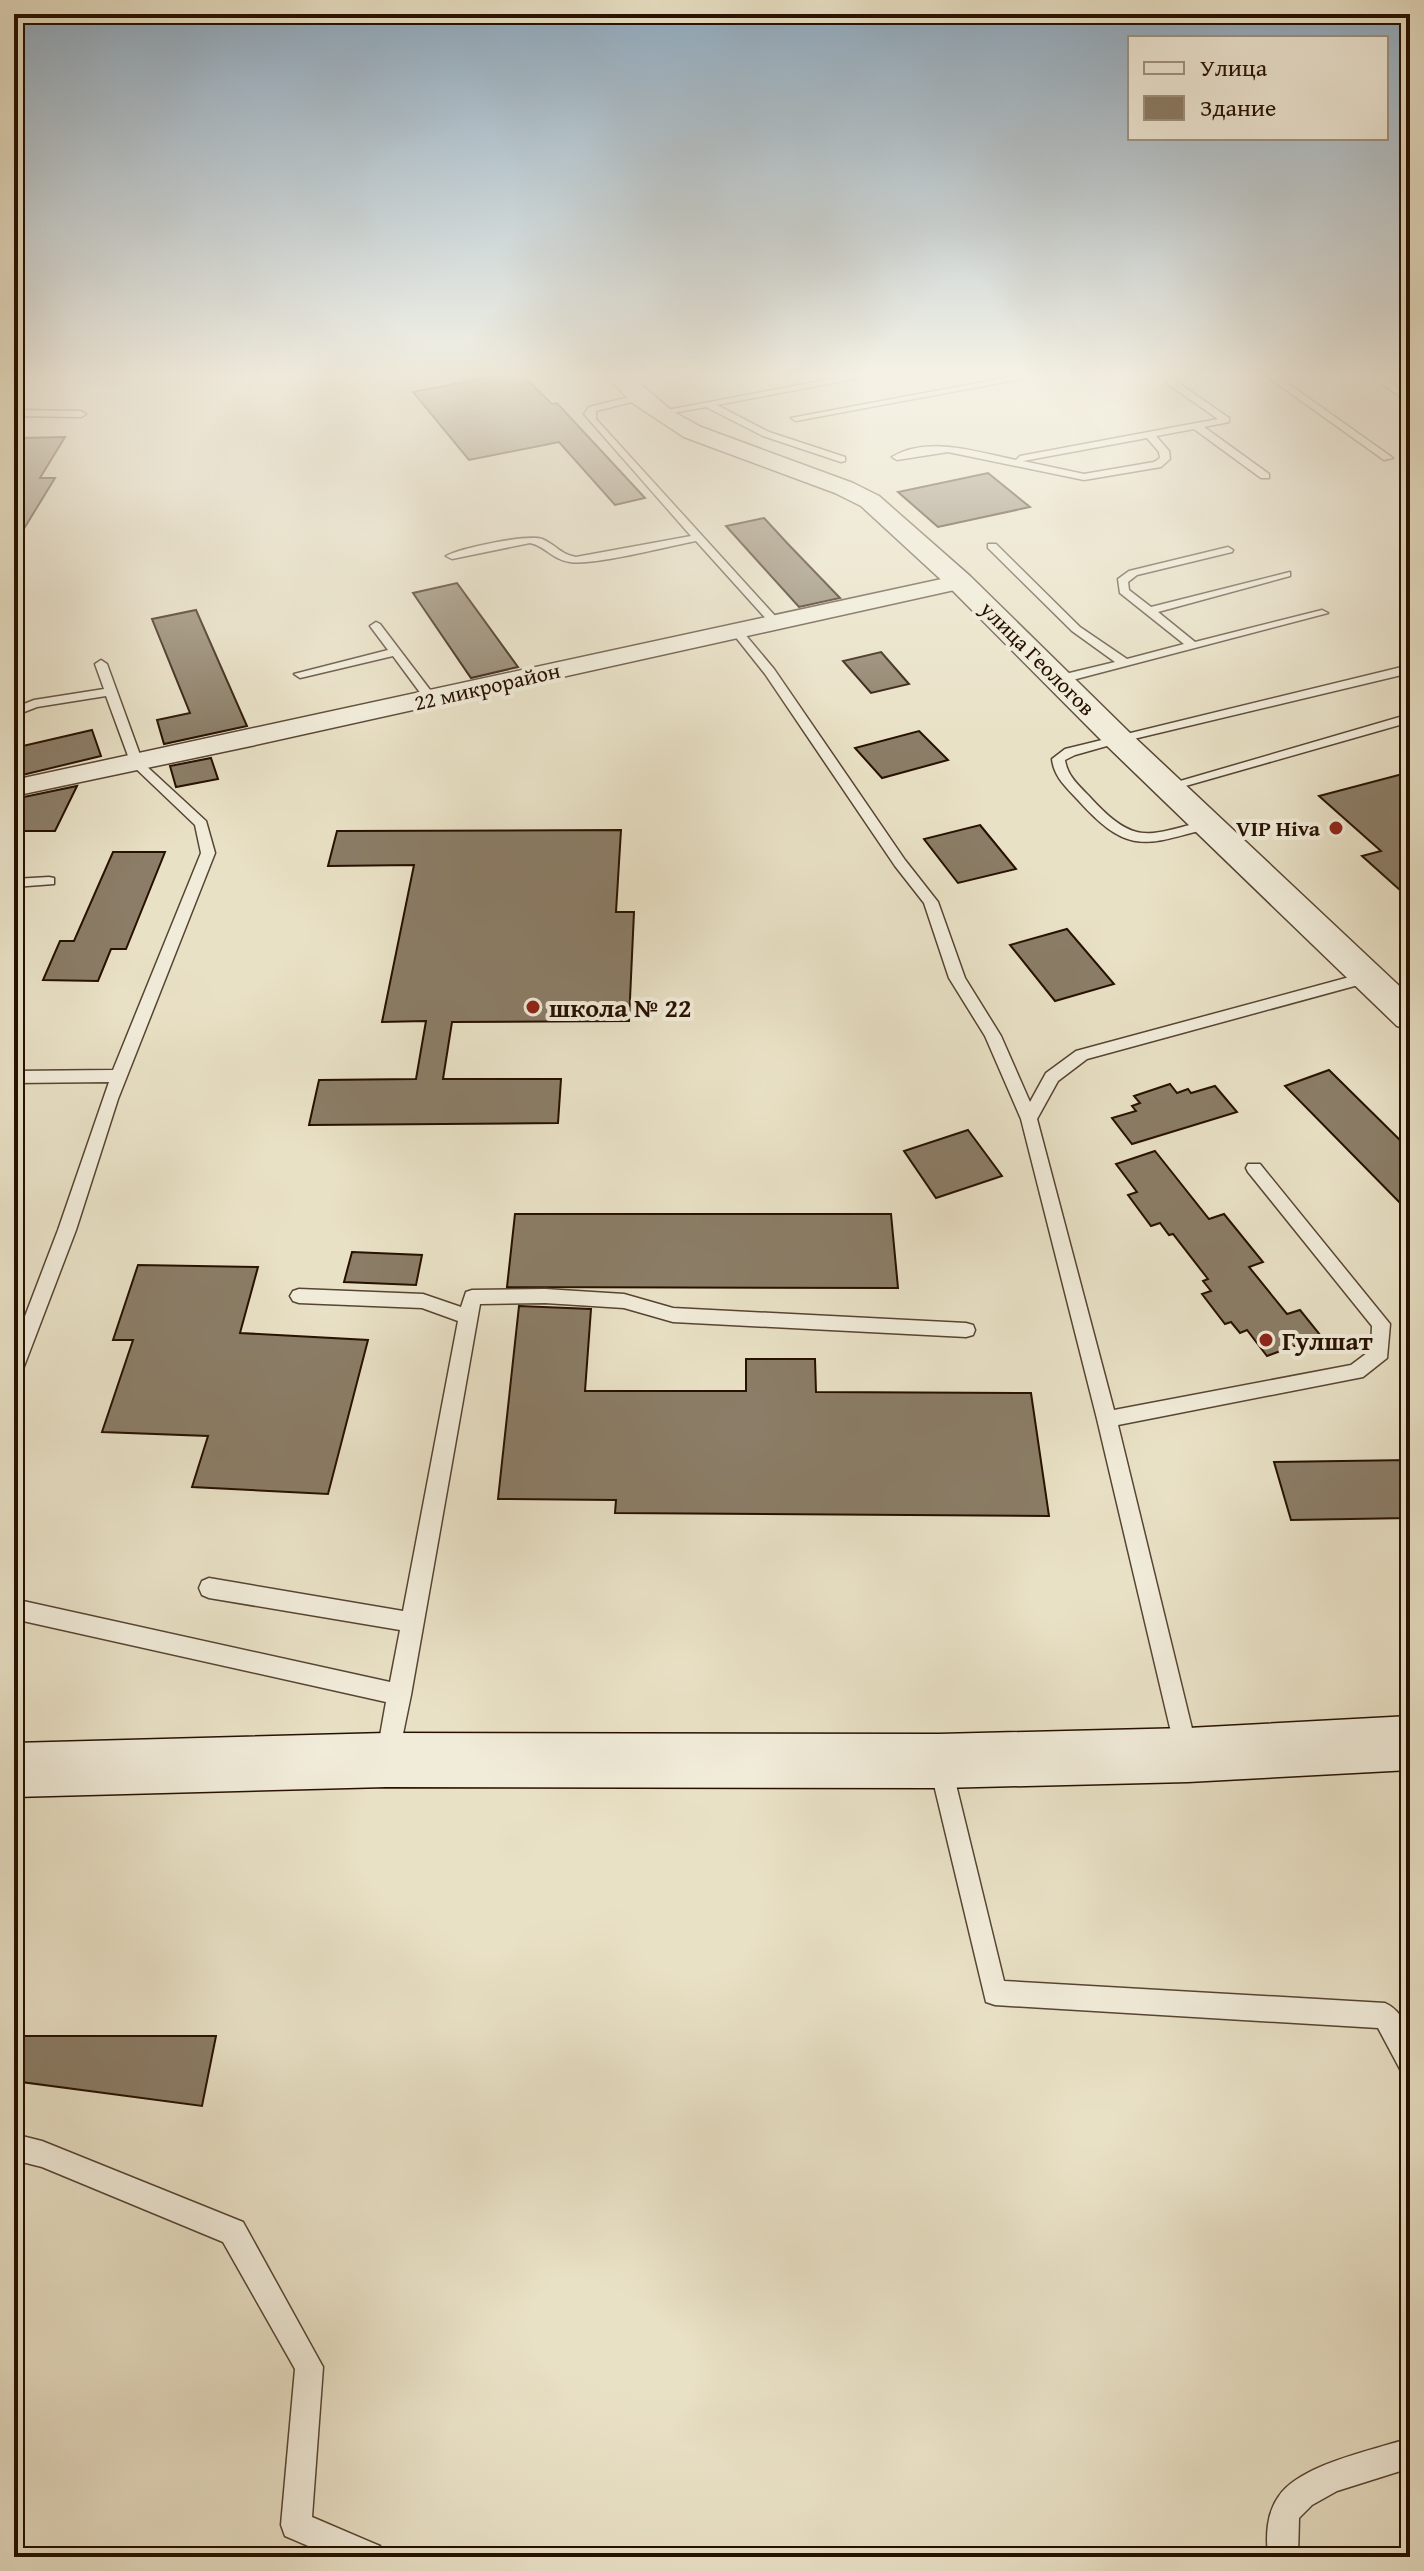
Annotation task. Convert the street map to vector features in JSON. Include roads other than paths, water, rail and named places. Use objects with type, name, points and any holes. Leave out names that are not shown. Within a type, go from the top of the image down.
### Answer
[{"type":"street","name":"улица Геологов","points":[[856,495],[870,501],[960,582],[1118,739],[1368,977],[1407,1009]]},
{"type":"street","name":"22 микрорайон","points":[[14,788],[431,699],[734,628],[960,582]]},
{"type":"street","points":[[14,1770],[386,1760],[939,1761],[1188,1755],[1410,1743]]},
{"type":"lane","points":[[660,495],[773,620]]},
{"type":"lane","points":[[452,556],[539,540],[561,559],[576,560],[697,538]]},
{"type":"lane","points":[[992,546],[1076,629],[1125,663]]},
{"type":"lane","points":[[1193,646],[1124,591],[1122,581],[1133,573],[1228,550]]},
{"type":"lane","points":[[1149,611],[1286,574]]},
{"type":"lane","points":[[1061,679],[1322,613]]},
{"type":"lane","points":[[376,626],[431,699]]},
{"type":"lane","points":[[734,628],[770,672],[900,863],[931,902],[957,978],[993,1036],[1029,1119],[1107,1419],[1188,1755]]},
{"type":"lane","points":[[300,674],[396,652]]},
{"type":"lane","points":[[14,1369],[67,1230],[119,1076],[208,853],[201,824],[137,764],[101,664]]},
{"type":"lane","points":[[1209,824],[1156,837],[1136,838],[1120,834],[1060,772],[1058,759],[1070,752],[1118,739],[1410,669]]},
{"type":"lane","points":[[14,712],[34,704],[111,692]]},
{"type":"lane","points":[[1170,786],[1410,718]]},
{"type":"lane","points":[[14,883],[49,881]]},
{"type":"lane","points":[[1029,1119],[1052,1077],[1082,1055],[1368,977]]},
{"type":"lane","points":[[14,1077],[119,1076]]},
{"type":"lane","points":[[1107,1419],[1356,1372],[1380,1353],[1381,1324],[1254,1168]]},
{"type":"lane","points":[[299,1296],[423,1301],[468,1317]]},
{"type":"lane","points":[[386,1760],[414,1623],[472,1297],[545,1296],[624,1301],[673,1315],[966,1330]]},
{"type":"lane","points":[[209,1588],[414,1623]]},
{"type":"lane","points":[[14,1609],[400,1695]]},
{"type":"lane","points":[[939,1761],[995,1993],[1385,2016],[1410,2062]]},
{"type":"lane","points":[[14,2147],[42,2154],[233,2232],[309,2367],[296,2525],[369,2557]]},
{"type":"lane","points":[[1283,2557],[1281,2535],[1289,2505],[1310,2488],[1410,2453]]},
{"type":"place","name":"VIP Hiva","points":[[1336,828]]},
{"type":"place","name":"школа № 22","points":[[533,1007]]},
{"type":"place","name":"Гулшат","points":[[1266,1340]]}]
